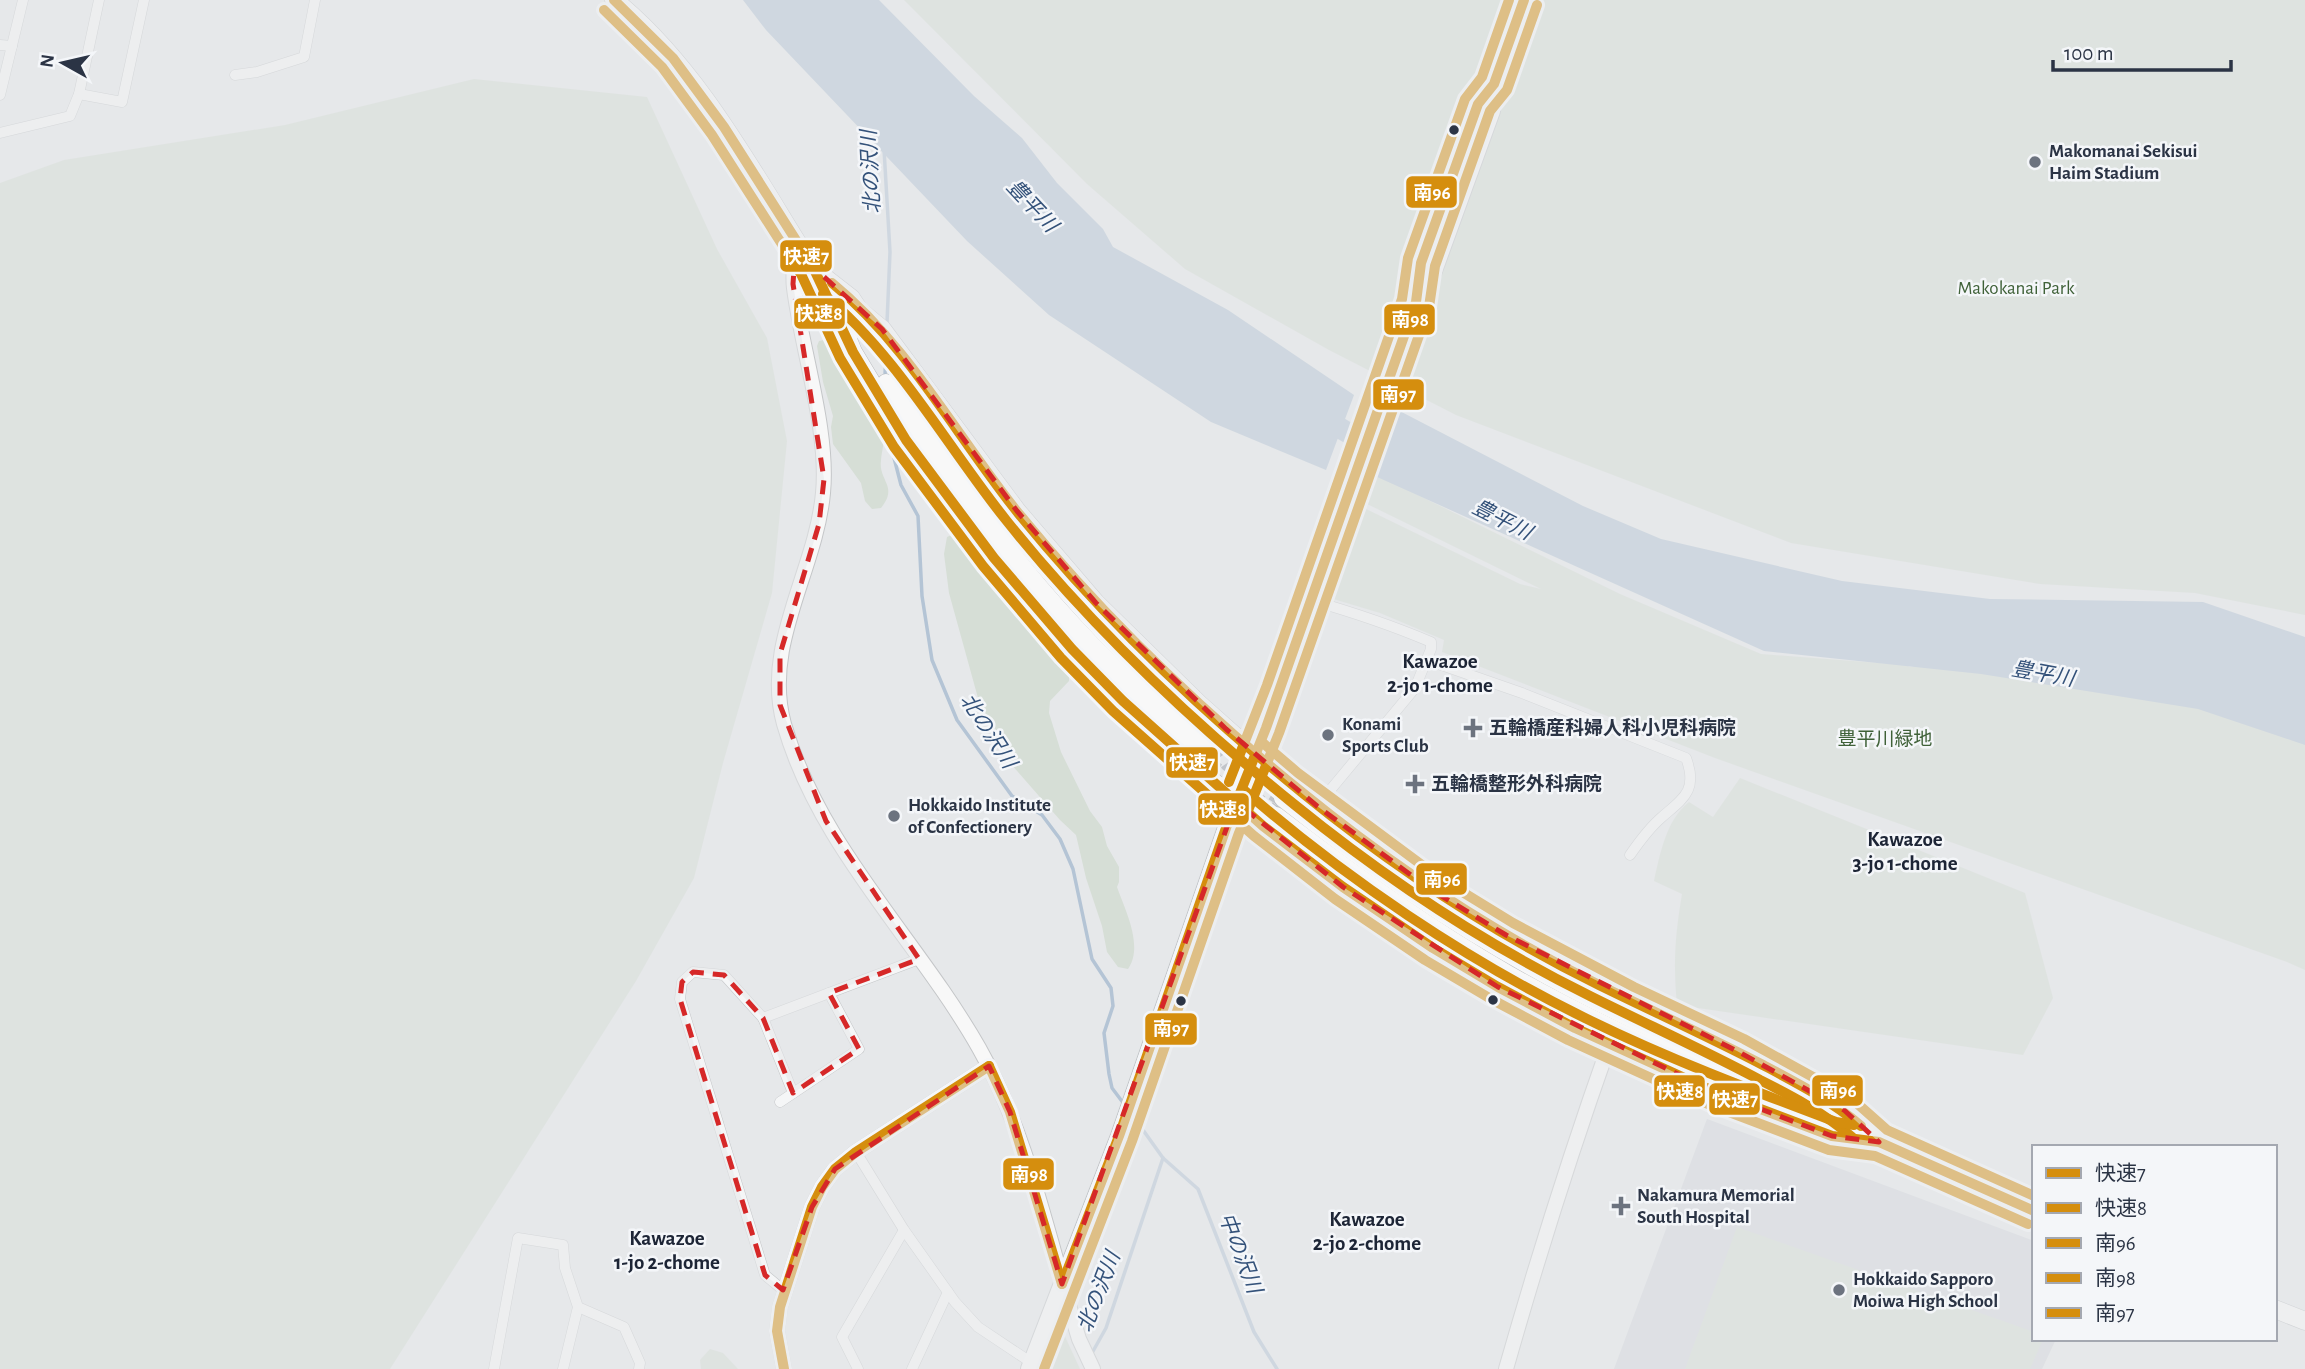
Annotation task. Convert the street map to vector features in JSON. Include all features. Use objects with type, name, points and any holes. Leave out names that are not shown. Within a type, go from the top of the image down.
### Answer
[{"type":"highway","points":[[614,0],[656,39],[686,74],[724,127],[813,268],[832,311],[868,366],[961,488],[1040,588],[1094,647],[1207,757]]},
{"type":"highway","points":[[813,268],[851,299],[959,457],[1000,512],[1085,613],[1213,740]]},
{"type":"highway","points":[[866,319],[881,329],[1017,511],[1096,603],[1181,687],[1254,754],[1317,806],[1430,889],[1506,935],[1628,1000],[1737,1051],[1795,1083],[1844,1111],[1879,1142]]},
{"type":"highway","points":[[868,366],[906,440],[962,517],[1072,649],[1153,729],[1263,826],[1333,879],[1433,948],[1498,987],[1609,1045],[1713,1091],[1832,1136],[1879,1142]]},
{"type":"highway","points":[[1283,798],[1382,873],[1448,918],[1527,964],[1600,1003],[1814,1105],[1857,1132],[2032,1210]]},
{"type":"highway","points":[[1276,816],[1379,892],[1454,941],[1553,999],[1808,1119],[1838,1131],[1857,1132]]},
{"type":"highway","points":[[2277,1310],[2305,1321]]},
{"type":"main road","points":[[1030,1366],[1119,1136],[1419,291],[1434,271],[1492,111],[1494,84],[1524,0]]},
{"type":"street","points":[[0,95],[23,0]]},
{"type":"street","points":[[0,133],[70,116],[79,94],[99,0]]},
{"type":"street","points":[[79,94],[122,102],[144,0]]},
{"type":"street","points":[[235,75],[257,72],[304,57],[315,0]]},
{"type":"street","points":[[0,45],[12,46]]},
{"type":"street","points":[[796,241],[793,284],[821,440],[824,479],[818,524],[780,654],[780,705],[788,735],[826,821],[971,1034],[989,1066],[1010,1112],[1073,1320],[1093,1369]]},
{"type":"street","points":[[1310,600],[1365,616],[1431,642],[1427,660],[1415,688],[1317,806]]},
{"type":"street","points":[[1427,660],[1522,692],[1686,758],[1691,780],[1688,793],[1642,838],[1630,855]]},
{"type":"street","points":[[763,1018],[919,960]]},
{"type":"street","points":[[783,1290],[765,1275],[680,999],[682,982],[693,972],[724,975],[763,1018],[793,1093]]},
{"type":"street","points":[[780,1102],[859,1049],[829,993]]},
{"type":"street","points":[[1506,1369],[1580,1126],[1609,1045]]},
{"type":"street","points":[[784,1369],[777,1331],[783,1290],[812,1207],[822,1187],[835,1169],[856,1152],[989,1066]]},
{"type":"street","points":[[856,1152],[904,1230],[948,1292],[978,1327],[1030,1366]]},
{"type":"street","points":[[858,1369],[842,1337],[904,1230]]},
{"type":"street","points":[[494,1369],[518,1238],[563,1245],[565,1268],[578,1307],[564,1369]]},
{"type":"street","points":[[912,1369],[948,1292]]},
{"type":"street","points":[[578,1307],[624,1327],[640,1363],[639,1369]]},
{"type":"highlighted area","points":[[796,241],[813,267],[882,329],[1017,511],[1096,603],[1226,729],[1317,806],[1430,889],[1506,935],[1737,1051],[1844,1110],[1879,1142],[1832,1136],[1713,1091],[1498,987],[1343,887],[1236,802],[1062,1284],[1010,1112],[989,1066],[835,1169],[812,1207],[783,1290],[765,1275],[680,999],[682,982],[693,972],[724,975],[763,1018],[793,1093],[859,1049],[829,993],[919,959],[826,821],[780,705],[780,654],[819,524],[824,479],[793,284]]},
{"type":"shaded area","name":"Hokkaido Sapporo Moiwa High School","points":[[1707,1119],[2032,1240],[2032,1341],[2055,1341],[2042,1369],[1614,1369]]},
{"type":"green space","name":"Makokanai Park","points":[[904,0],[2305,0],[2305,615],[2195,593],[2040,584],[1791,543],[1456,415],[1329,350],[1185,269],[1087,184]]},
{"type":"green space","points":[[474,79],[647,97],[717,249],[767,338],[787,441],[772,593],[723,763],[694,878],[636,981],[390,1369],[0,1369],[0,183],[64,160],[285,125]]},
{"type":"green space","points":[[819,341],[829,342],[883,432],[881,467],[888,494],[881,508],[872,509],[865,501],[861,483],[833,444],[833,416],[823,382],[817,346]]},
{"type":"green space","name":"豊平川緑地","points":[[1373,473],[1620,594],[1761,654],[1910,667],[2039,657],[2305,697],[2305,970],[1715,758],[1442,652],[1444,640],[1380,613],[1330,598],[1362,507],[1520,584],[1541,589],[1361,501]]},
{"type":"green space","points":[[956,533],[1069,671],[1069,681],[1050,701],[1049,713],[1061,752],[1090,811],[1102,827],[1107,846],[1119,867],[1117,887],[1134,939],[1132,960],[1128,969],[1118,967],[1107,952],[1076,835],[1011,764],[978,698],[949,593],[944,554],[947,537]]},
{"type":"green space","points":[[1740,778],[2025,893],[2053,998],[2023,1055],[1677,1005],[1675,950],[1682,894],[1654,881],[1662,849],[1669,828],[1681,809],[1689,802],[1713,817]]},
{"type":"green space","points":[[1737,1227],[2032,1331],[2032,1341],[2042,1341],[2030,1369],[1685,1369]]},
{"type":"green space","points":[[1062,1330],[1080,1369],[1045,1369]]},
{"type":"green space","points":[[710,1349],[723,1353],[738,1369],[701,1369],[700,1360]]},
{"type":"water","points":[[743,0],[879,0],[974,96],[1022,138],[1057,183],[1103,229],[1113,247],[1228,310],[1354,395],[1326,470],[1211,422],[1049,315],[967,241],[766,30]]},
{"type":"water","points":[[1390,406],[1583,506],[1661,539],[1842,581],[1990,599],[2203,602],[2305,637],[2305,745],[2198,709],[1981,674],[1764,651],[1366,472]]},
{"type":"waterway","name":"北の沢川","points":[[884,149],[890,252],[887,323]]},
{"type":"waterway","name":"北の沢川","points":[[885,376],[886,345]]},
{"type":"waterway","name":"北の沢川","points":[[883,415],[901,485],[918,516],[922,596],[932,660],[957,720],[1012,796],[1042,815],[1060,839],[1073,869],[1092,959],[1111,988],[1113,1006],[1104,1033],[1112,1088],[1124,1104]]},
{"type":"waterway","name":"豊平川","points":[[1318,415],[1399,463]]},
{"type":"waterway","name":"中の沢川","points":[[1133,1116],[1163,1158],[1198,1189],[1254,1332],[1277,1369]]},
{"type":"waterway","name":"北の沢川","points":[[1092,1353],[1106,1328],[1163,1158]]},
{"type":"tunnel","points":[[1213,740],[1229,763],[1283,798]]},
{"type":"tunnel","points":[[1207,757],[1213,769],[1276,816]]},
{"type":"transit line","name":"快速7","points":[[614,0],[673,58],[724,127],[813,267],[853,352],[906,440],[994,558],[1072,649],[1123,701],[1263,826],[1343,887],[1433,948],[1575,1028],[1713,1091],[1832,1136],[1879,1142],[2032,1210]]},
{"type":"transit line","name":"南96","points":[[1229,782],[1267,685],[1402,299],[1408,258],[1465,99],[1482,77],[1509,0]]},
{"type":"transit line","name":"南98","points":[[1062,1284],[1119,1136],[1226,828],[1266,728],[1416,302],[1421,263],[1478,104],[1494,84],[1524,0]]},
{"type":"transit line","name":"南97","points":[[1044,1369],[1132,1141],[1239,833],[1279,733],[1429,307],[1435,266],[1490,111],[1507,90],[1537,5]]},
{"type":"transit line","name":"快速8","points":[[604,10],[662,67],[712,135],[801,274],[840,358],[894,447],[983,566],[1061,658],[1113,711],[1254,836],[1335,899],[1425,960],[1568,1040],[1708,1104],[1829,1150],[1875,1156],[2028,1224]]},
{"type":"transit line","name":"快速7","points":[[832,283],[860,308],[909,363],[996,485],[1084,589],[1190,696],[1304,794],[1374,848],[1446,898],[1521,944],[1789,1079],[1826,1100],[1861,1126]]},
{"type":"transit line","name":"快速8","points":[[823,294],[850,318],[898,373],[1006,520],[1072,597],[1180,705],[1295,805],[1365,859],[1437,909],[1512,955],[1784,1092],[1852,1137]]},
{"type":"transit line","name":"南96","points":[[1263,743],[1298,773],[1438,877],[1513,923],[1634,987],[1744,1039],[1851,1098],[1887,1130],[2032,1195]]},
{"type":"transit line","name":"南96","points":[[1245,791],[1365,886],[1451,944],[1540,995],[1678,1060],[1836,1122],[1854,1125]]},
{"type":"transit line","name":"南98","points":[[989,1066],[1010,1112],[1062,1284]]},
{"type":"transit line","name":"南98","points":[[784,1369],[777,1331],[780,1307],[812,1207],[822,1187],[835,1169],[856,1152],[989,1066]]},
{"type":"place","name":"Makomanai Sekisui Haim Stadium","points":[[2035,162]]},
{"type":"place","name":"五輪橋産科婦人科小児科病院","points":[[1473,728]]},
{"type":"place","name":"Konami Sports Club","points":[[1328,735]]},
{"type":"place","name":"五輪橋整形外科病院","points":[[1415,784]]},
{"type":"place","name":"Hokkaido Institute of Confectionery","points":[[894,816]]},
{"type":"place","name":"Nakamura Memorial South Hospital","points":[[1621,1206]]},
{"type":"place","name":"Hokkaido Sapporo Moiwa High School","points":[[1839,1290]]},
{"type":"district","name":"Kawazoe 2-jo 1-chome","points":[[1440,673]]},
{"type":"district","name":"Kawazoe 3-jo 1-chome","points":[[1905,851]]},
{"type":"district","name":"Kawazoe 2-jo 2-chome","points":[[1367,1231]]},
{"type":"district","name":"Kawazoe 1-jo 2-chome","points":[[667,1250]]}]
